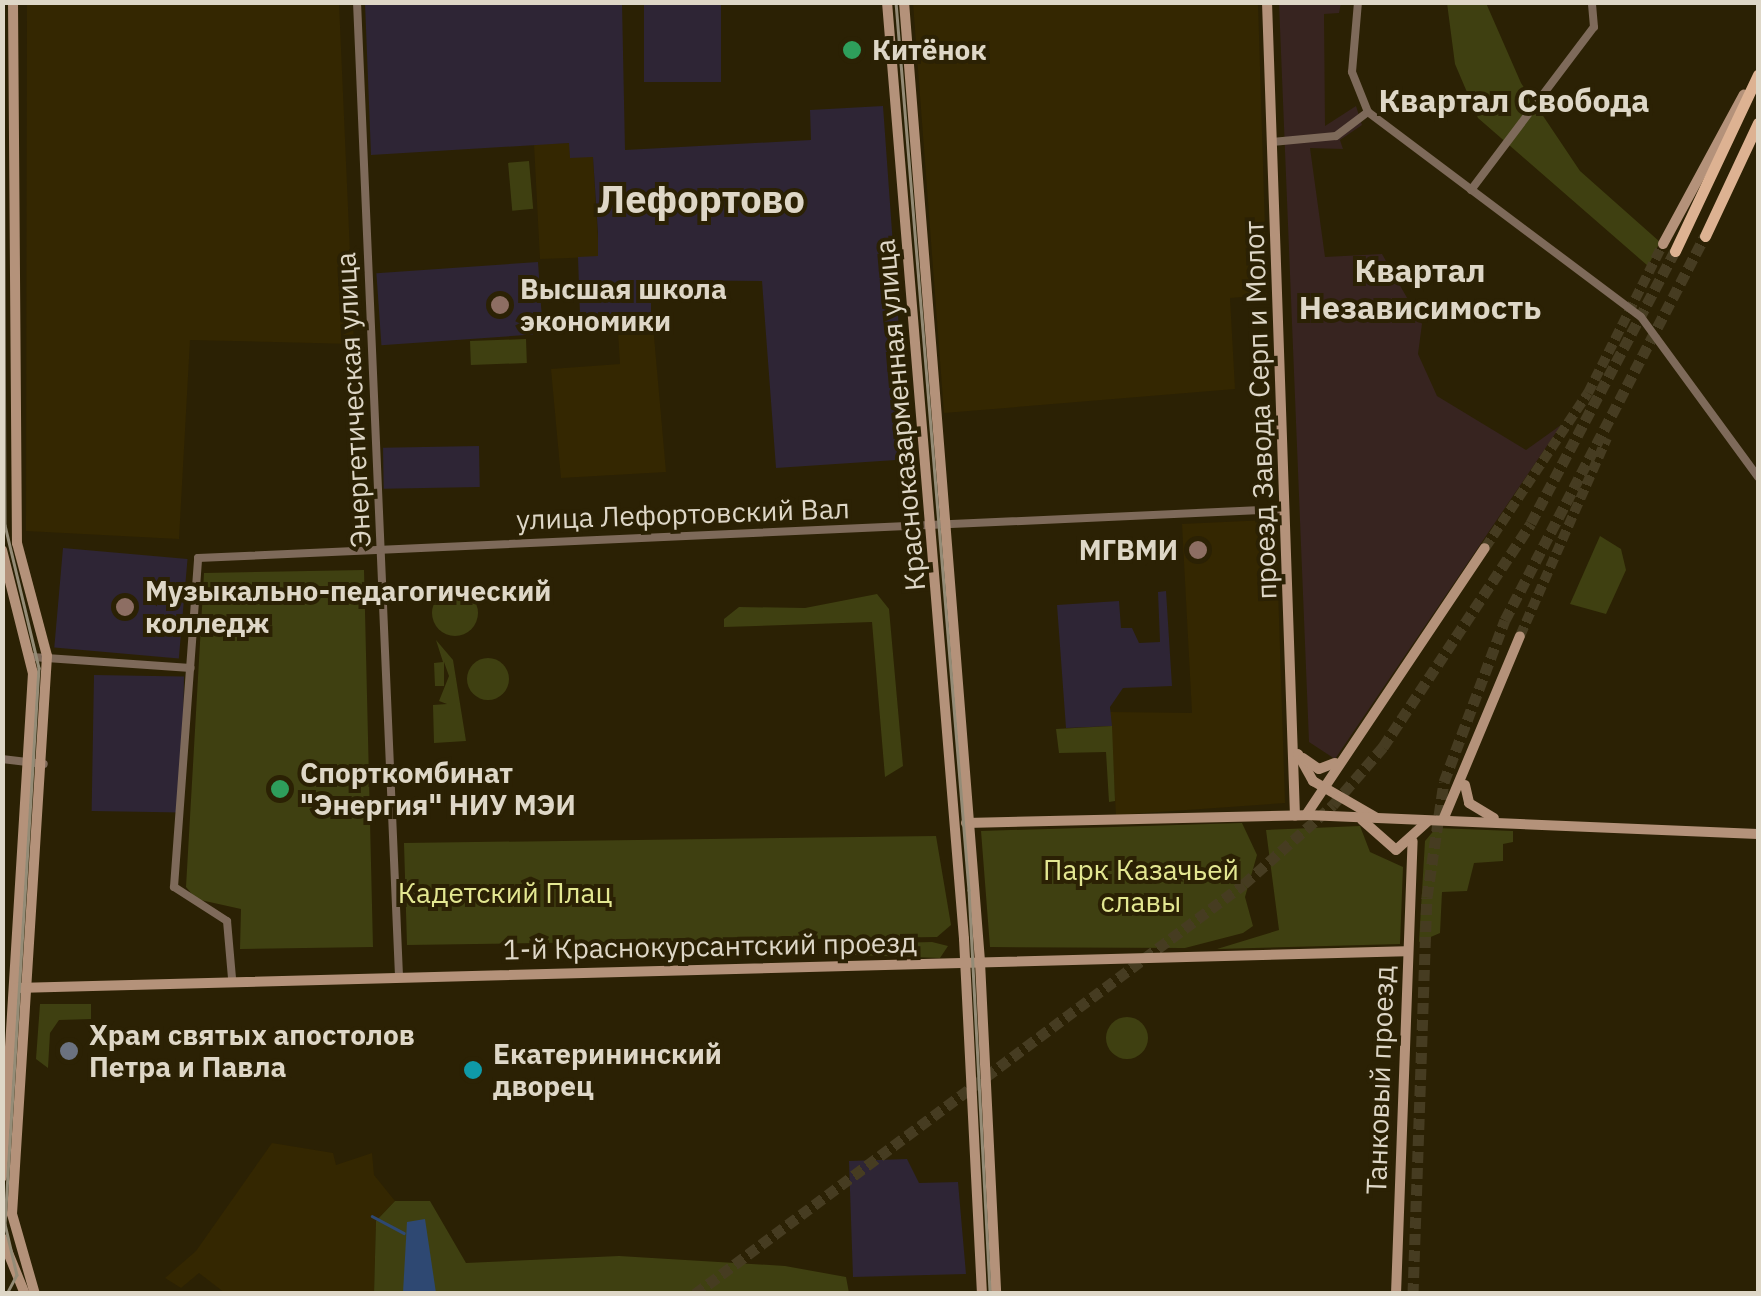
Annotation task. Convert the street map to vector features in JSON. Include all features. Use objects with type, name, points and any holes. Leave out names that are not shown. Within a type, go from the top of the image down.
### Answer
[{"type":"main road","points":[[13,2],[17,543],[47,656],[44,764],[14,1230],[35,1294]]},
{"type":"main road","name":"Красноказарменная улица","points":[[887,2],[964,962]]},
{"type":"main road","name":"Красноказарменная улица","points":[[904,2],[980,962]]},
{"type":"main road","name":"проезд Завода Серп и Молот","points":[[1267,2],[1300,816]]},
{"type":"main road","points":[[1669,247],[1758,74]]},
{"type":"main road","points":[[1705,236],[1758,127]]},
{"type":"main road","points":[[1300,816],[1485,548]]},
{"type":"main road","points":[[2,550],[32,657],[30,763],[2,1177]]},
{"type":"main road","points":[[1443,820],[1465,779],[1520,636]]},
{"type":"main road","points":[[1296,748],[1316,769],[1340,760]]},
{"type":"main road","points":[[1296,748],[1322,788],[1378,818]]},
{"type":"main road","points":[[1465,779],[1469,803],[1500,821]]},
{"type":"main road","points":[[955,823],[1300,816],[1758,834]]},
{"type":"main road","points":[[1356,818],[1383,837],[1410,867]]},
{"type":"main road","points":[[1383,837],[1400,820]]},
{"type":"main road","points":[[1400,820],[1413,839]]},
{"type":"main road","points":[[1396,850],[1430,820]]},
{"type":"main road","name":"Танковый проезд","points":[[1396,1294],[1413,839]]},
{"type":"main road","name":"1-й Краснокурсантский проезд","points":[[16,988],[29,984],[232,978],[1406,951]]},
{"type":"main road","points":[[964,962],[982,1294]]},
{"type":"main road","points":[[980,962],[996,1294]]},
{"type":"main road","points":[[2,1238],[25,1294]]},
{"type":"street","name":"Энергетическая улица","points":[[357,2],[399,975]]},
{"type":"street","points":[[1358,2],[1352,72],[1368,112],[1641,317],[1758,477]]},
{"type":"street","points":[[1470,190],[1594,27],[1592,2]]},
{"type":"street","points":[[1272,142],[1336,136],[1368,112]]},
{"type":"street","points":[[2,419],[18,418]]},
{"type":"street","name":"улица Лефортовский Вал","points":[[191,668],[198,558],[1285,509]]},
{"type":"street","points":[[32,657],[191,668],[174,887],[227,921],[232,978]]},
{"type":"street","points":[[2,759],[44,764]]},
{"type":"street","points":[[2,987],[16,988]]},
{"type":"shaded area","points":[[27,3],[339,3],[354,344],[190,340],[179,539],[26,531]]},
{"type":"shaded area","points":[[365,3],[622,3],[625,150],[811,140],[810,110],[883,106],[899,329],[892,339],[911,459],[776,468],[762,281],[651,280],[651,313],[580,316],[578,257],[598,256],[598,233],[593,157],[570,158],[569,143],[371,155]]},
{"type":"shaded area","points":[[644,3],[721,3],[721,82],[644,82]]},
{"type":"shaded area","points":[[913,3],[1258,3],[1267,295],[1230,298],[1235,389],[944,413]]},
{"type":"shaded area","points":[[1279,3],[1341,3],[1339,13],[1324,14],[1325,126],[1356,106],[1362,125],[1340,140],[1343,149],[1310,148],[1325,257],[1382,254],[1422,324],[1418,354],[1437,396],[1526,450],[1561,425],[1335,759],[1309,742]]},
{"type":"shaded area","points":[[569,143],[593,157],[599,257],[540,259],[534,144]]},
{"type":"shaded area","points":[[538,262],[543,334],[381,345],[376,273]]},
{"type":"shaded area","points":[[652,314],[666,472],[561,478],[551,369],[620,364],[617,316]]},
{"type":"shaded area","points":[[479,446],[480,487],[384,489],[383,448]]},
{"type":"shaded area","points":[[1268,520],[1276,526],[1285,803],[1116,815],[1110,712],[1192,713],[1182,524]]},
{"type":"shaded area","name":"Музыкально-педагогический колледж","points":[[63,548],[188,559],[179,659],[54,648]]},
{"type":"shaded area","points":[[1166,591],[1172,686],[1123,688],[1110,707],[1112,726],[1066,728],[1057,605],[1119,601],[1121,628],[1132,628],[1139,643],[1160,642],[1158,592]]},
{"type":"shaded area","points":[[94,675],[184,677],[182,813],[92,811]]},
{"type":"shaded area","points":[[272,1143],[333,1153],[336,1165],[372,1153],[374,1175],[395,1201],[376,1221],[374,1293],[225,1293],[199,1273],[181,1288],[165,1278],[196,1251]]},
{"type":"shaded area","points":[[907,1159],[919,1183],[958,1182],[966,1274],[853,1277],[849,1161]]},
{"type":"green space","points":[[1447,3],[1486,3],[1521,83],[1580,171],[1660,242],[1648,266],[1478,118],[1455,64]]},
{"type":"green space","points":[[529,161],[533,209],[512,211],[508,163]]},
{"type":"green space","points":[[526,339],[527,363],[471,365],[470,341]]},
{"type":"green space","points":[[1600,536],[1621,549],[1626,570],[1606,614],[1570,604]]},
{"type":"green space","name":"Спорткомбинат \"Энергия\" НИУ МЭИ","points":[[364,570],[373,947],[240,949],[241,909],[196,899],[186,887],[204,573]]},
{"type":"green space","points":[[455,590],[471,597],[478,613],[471,629],[455,636],[439,629],[432,613],[439,597]]},
{"type":"green space","points":[[877,594],[889,609],[903,766],[885,777],[872,622],[724,627],[724,619],[739,607],[805,608]]},
{"type":"green space","points":[[436,640],[453,660],[466,741],[434,743],[433,705],[447,704],[439,701],[449,676],[444,662],[444,686],[435,686],[434,663],[443,662]]},
{"type":"green space","points":[[488,658],[503,664],[509,679],[503,694],[488,700],[473,694],[467,679],[473,664]]},
{"type":"green space","points":[[1112,726],[1115,801],[1109,802],[1106,752],[1059,753],[1056,729]]},
{"type":"green space","name":"Парк Казачьей славы","points":[[1242,823],[1257,855],[1245,897],[1253,926],[1243,933],[1185,948],[990,947],[981,831]]},
{"type":"green space","name":"Парк Казачьей славы","points":[[1360,826],[1370,852],[1403,867],[1400,944],[1217,949],[1279,930],[1266,830]]},
{"type":"green space","points":[[1436,828],[1513,831],[1513,842],[1503,844],[1503,861],[1474,863],[1467,891],[1442,892],[1440,933],[1419,942],[1425,841]]},
{"type":"green space","name":"Кадетский Плац","points":[[936,836],[951,925],[937,937],[407,945],[404,843]]},
{"type":"green space","points":[[932,942],[948,946],[940,958],[854,955],[855,944]]},
{"type":"green space","points":[[40,1004],[91,1004],[91,1019],[59,1020],[50,1033],[48,1068],[36,1059]]},
{"type":"green space","points":[[1127,1017],[1142,1023],[1148,1038],[1142,1053],[1127,1059],[1112,1053],[1106,1038],[1112,1023]]},
{"type":"green space","points":[[395,1201],[430,1201],[466,1263],[619,1256],[785,1266],[846,1277],[849,1293],[374,1294],[376,1221]]},
{"type":"water","points":[[425,1219],[436,1293],[403,1293],[407,1222]]},
{"type":"waterway","points":[[372,1216],[404,1233]]},
{"type":"tunnel","points":[[1413,1294],[1427,897],[1444,782],[1505,620],[1705,236]]},
{"type":"tunnel","points":[[1485,548],[1588,393],[1663,244]]},
{"type":"tunnel","points":[[695,1294],[1244,884],[1333,805],[1383,747],[1531,523],[1675,251]]},
{"type":"tunnel","points":[[1520,636],[1607,438]]},
{"type":"tram line","points":[[3,2],[5,525],[39,668],[5,1224],[17,1275],[7,1294]]},
{"type":"tram line","points":[[896,2],[969,890],[990,1294]]},
{"type":"place","name":"Китёнок","points":[[852,50]]},
{"type":"place","name":"Высшая школа экономики","points":[[500,305]]},
{"type":"place","name":"МГВМИ","points":[[1198,550]]},
{"type":"place","name":"Музыкально-педагогический колледж","points":[[125,607]]},
{"type":"place","name":"Спорткомбинат \"Энергия\" НИУ МЭИ","points":[[280,789]]},
{"type":"place","name":"Храм святых апостолов Петра и Павла","points":[[69,1051]]},
{"type":"place","name":"Екатерининский дворец","points":[[473,1070]]},
{"type":"district","name":"Квартал Свобода","points":[[1514,100]]},
{"type":"district","name":"Лефортово","points":[[701,199]]},
{"type":"district","name":"Квартал Независимость","points":[[1420,290]]}]
